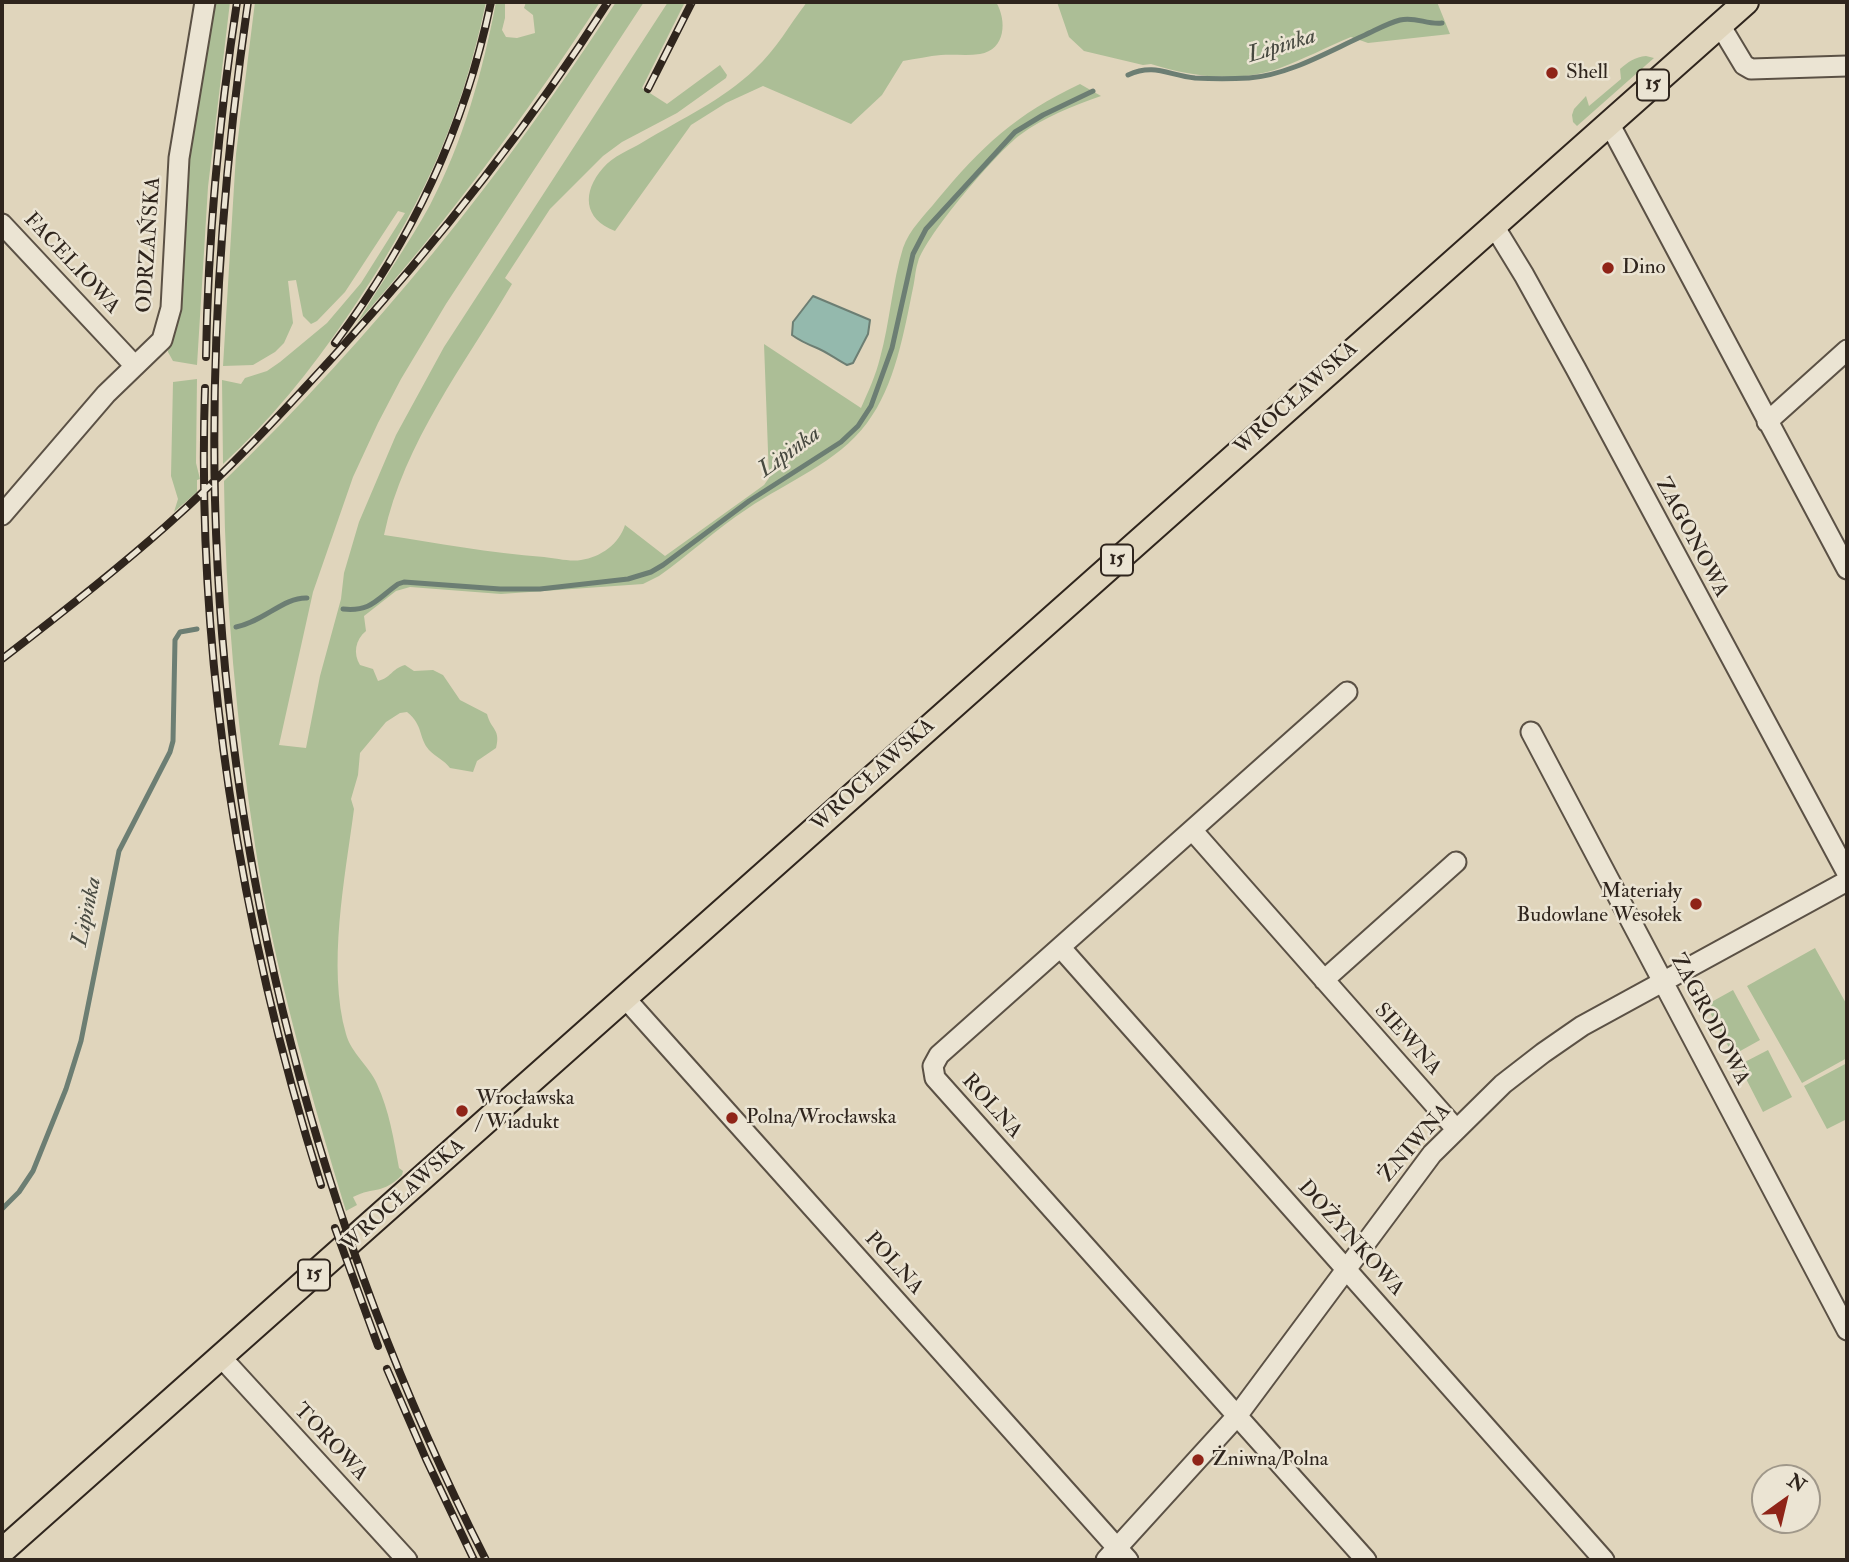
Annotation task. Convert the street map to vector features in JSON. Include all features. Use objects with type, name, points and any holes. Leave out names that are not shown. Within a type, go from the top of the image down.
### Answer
[{"type":"main road","name":"WROCŁAWSKA","points":[[2,1552],[1746,2]]},
{"type":"street","name":"ODRZAŃSKA","points":[[2,515],[106,394],[162,340],[172,308],[179,158],[205,2]]},
{"type":"street","points":[[1720,25],[1744,65],[1751,69],[1847,66]]},
{"type":"street","points":[[1609,123],[1847,569]]},
{"type":"street","name":"FACELIOWA","points":[[2,224],[135,366]]},
{"type":"street","name":"ZAGONOWA","points":[[1494,226],[1569,357],[1847,873]]},
{"type":"street","points":[[1767,422],[1847,350]]},
{"type":"street","name":"ROLNA","points":[[1347,692],[939,1055],[933,1066],[935,1078],[1366,1560]]},
{"type":"street","name":"ZAGRODOWA","points":[[1531,732],[1847,1330]]},
{"type":"street","name":"SIEWNA","points":[[1193,831],[1456,1129]]},
{"type":"street","points":[[1324,980],[1455,862]]},
{"type":"street","name":"ŻNIWNA","points":[[1117,1556],[1237,1416],[1432,1154],[1503,1084],[1563,1038],[1847,881]]},
{"type":"street","name":"DOŻYNKOWA","points":[[1061,948],[1604,1560]]},
{"type":"street","name":"POLNA","points":[[625,998],[1117,1556]]},
{"type":"street","name":"TOROWA","points":[[220,1356],[407,1560]]},
{"type":"green space","points":[[210,2],[230,2],[208,187],[197,365],[173,361],[168,352],[180,219]]},
{"type":"green space","points":[[255,2],[486,2],[463,89],[449,129],[395,241],[319,356],[273,413],[223,464],[222,380],[241,384],[245,378],[267,371],[327,323],[361,283],[405,213],[398,211],[345,292],[317,321],[311,324],[303,316],[296,280],[288,281],[293,323],[284,343],[275,352],[253,365],[223,366],[236,154]]},
{"type":"green space","points":[[496,2],[505,3],[502,30],[506,37],[517,38],[535,33],[533,15],[524,8],[526,2],[600,2],[485,167],[357,323],[422,220],[442,181],[470,106]]},
{"type":"green space","points":[[616,2],[644,2],[446,304],[401,379],[353,477],[313,592],[279,745],[306,748],[320,676],[341,599],[344,573],[359,522],[396,435],[444,347],[668,2],[685,2],[642,88],[667,104],[720,65],[727,75],[726,78],[677,113],[622,142],[603,156],[550,209],[505,278],[512,284],[421,436],[393,501],[384,535],[577,560],[595,556],[608,548],[625,525],[665,556],[764,485],[769,478],[764,344],[861,408],[880,358],[903,248],[918,223],[969,163],[1018,120],[1080,84],[1101,96],[1049,117],[1020,135],[995,159],[947,215],[918,262],[902,340],[885,392],[867,423],[855,437],[827,460],[747,509],[659,576],[643,584],[501,594],[410,587],[396,591],[364,616],[366,631],[356,647],[360,665],[373,669],[378,681],[405,665],[414,671],[433,670],[443,675],[460,700],[487,714],[497,742],[496,748],[477,761],[473,772],[450,768],[429,750],[419,727],[407,712],[400,713],[386,722],[360,753],[358,775],[351,799],[354,809],[340,922],[338,980],[348,1041],[374,1078],[381,1094],[391,1125],[399,1168],[403,1171],[402,1175],[384,1188],[353,1197],[357,1205],[346,1211],[306,1075],[283,983],[255,845],[233,663],[224,481],[332,370],[434,252],[528,130]]},
{"type":"green space","points":[[807,2],[996,2],[1002,17],[1002,33],[995,47],[980,54],[941,55],[903,61],[882,95],[851,124],[763,86],[726,103],[691,125],[615,231],[604,226],[592,212],[589,195],[596,177],[607,164],[743,80],[770,54]]},
{"type":"green space","points":[[1057,2],[1437,2],[1450,34],[1368,43],[1351,37],[1264,73],[1232,77],[1199,75],[1084,51],[1069,37]]},
{"type":"green space","points":[[1638,57],[1654,58],[1577,126],[1573,122],[1574,109],[1586,96],[1589,106],[1621,79],[1620,69]]},
{"type":"green space","points":[[197,379],[196,463],[200,479],[197,480],[197,492],[174,512],[178,499],[171,476],[173,382]]},
{"type":"green space","points":[[1815,948],[1847,1005],[1847,1058],[1802,1083],[1747,986]]},
{"type":"green space","points":[[1733,990],[1760,1040],[1733,1055],[1706,1005]]},
{"type":"green space","points":[[1768,1050],[1792,1097],[1763,1112],[1739,1065]]},
{"type":"green space","points":[[1847,1063],[1847,1119],[1827,1129],[1804,1086]]},
{"type":"water","points":[[813,296],[870,320],[868,334],[853,363],[847,365],[792,335],[793,322]]},
{"type":"waterway","name":"Lipinka","points":[[1128,75],[1154,70],[1195,78],[1236,79],[1264,76],[1308,61],[1396,21],[1411,19],[1442,23]]},
{"type":"waterway","name":"Lipinka","points":[[343,609],[367,606],[404,582],[540,589],[628,579],[663,565],[749,501],[841,442],[858,426],[871,406],[892,348],[913,254],[926,229],[1015,132],[1093,91]]},
{"type":"waterway","name":"Lipinka","points":[[236,627],[290,601],[307,598]]},
{"type":"waterway","name":"Lipinka","points":[[2,1209],[19,1192],[33,1171],[66,1089],[81,1041],[119,851],[170,752],[173,741],[175,640],[180,632],[197,629]]},
{"type":"railway","points":[[206,357],[216,179],[237,2]]},
{"type":"railway","points":[[248,2],[232,126],[221,250],[214,437],[222,638],[238,774],[261,910],[291,1045],[329,1178],[374,1308],[427,1436],[486,1560]]},
{"type":"railway","points":[[335,343],[412,223],[432,181],[466,95],[491,2]]},
{"type":"railway","points":[[2,659],[166,526],[231,465],[313,379],[371,315],[478,185],[545,95],[608,2]]},
{"type":"railway","points":[[648,89],[692,2]]},
{"type":"railway","points":[[205,388],[204,489],[208,590],[216,691],[229,791],[267,990],[321,1185]]},
{"type":"railway","points":[[335,1228],[378,1346]]},
{"type":"railway","points":[[387,1369],[474,1560]]},
{"type":"place","name":"Shell","points":[[1552,73]]},
{"type":"place","name":"Dino","points":[[1608,268]]},
{"type":"place","name":"Materiały Budowlane Wesołek","points":[[1696,904]]},
{"type":"place","name":"Wrocławska / Wiadukt","points":[[462,1111]]},
{"type":"place","name":"Polna/Wrocławska","points":[[732,1118]]},
{"type":"place","name":"Żniwna/Polna","points":[[1198,1460]]}]
